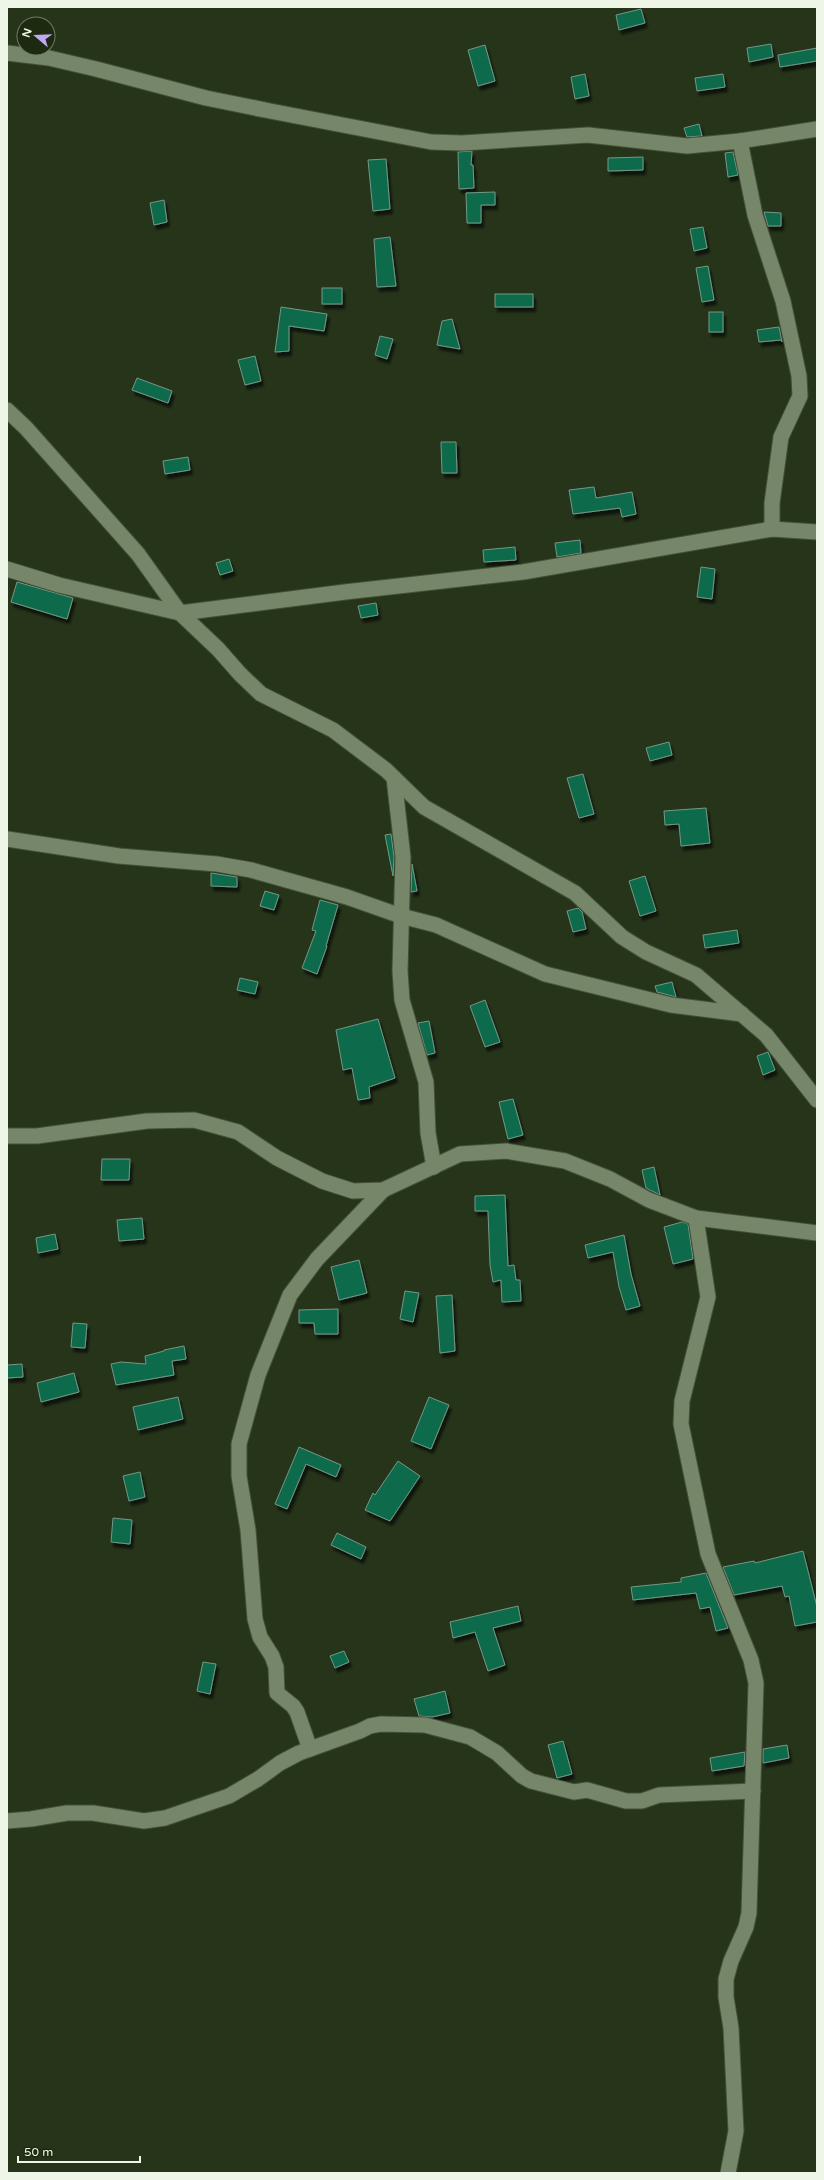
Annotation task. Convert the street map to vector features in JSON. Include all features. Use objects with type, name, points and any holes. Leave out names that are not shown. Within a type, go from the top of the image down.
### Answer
[{"type":"street","points":[[7,53],[49,58],[96,68],[206,98],[431,142],[469,142],[588,135],[687,146],[740,141],[817,129]]},
{"type":"street","points":[[740,141],[755,215],[783,302],[799,376],[800,396],[781,438],[772,503],[772,529]]},
{"type":"street","points":[[7,410],[26,428],[138,554],[180,613],[218,649],[240,674],[261,694],[333,730],[386,770],[424,807],[575,893],[622,937],[646,952],[696,975],[745,1015],[766,1035],[817,1100]]},
{"type":"street","points":[[7,569],[59,584],[180,613],[345,592],[523,572],[772,529],[817,532]]},
{"type":"street","points":[[394,778],[403,857],[400,971],[402,1000],[426,1082],[428,1133],[434,1166]]},
{"type":"street","points":[[7,839],[119,856],[217,864],[251,870],[347,897],[401,916],[436,925],[545,974],[672,1004],[745,1015]]},
{"type":"street","points":[[7,1136],[37,1136],[147,1121],[194,1120],[238,1132],[277,1158],[322,1181],[353,1191],[383,1190]]},
{"type":"street","points":[[310,1749],[297,1712],[293,1706],[277,1693],[276,1667],[272,1656],[260,1637],[255,1620],[248,1530],[239,1476],[239,1444],[258,1375],[290,1295],[317,1259],[383,1190],[460,1154],[506,1152],[565,1161],[610,1179],[649,1200],[696,1218],[817,1233]]},
{"type":"street","points":[[696,1218],[708,1297],[682,1401],[681,1424],[687,1444],[708,1554],[753,1668],[756,1690],[749,1913],[746,1927],[731,1961],[726,1979],[726,1997],[731,2028],[736,2131],[728,2173]]},
{"type":"street","points":[[7,1821],[31,1820],[67,1813],[93,1813],[144,1821],[165,1818],[229,1796],[258,1779],[280,1763],[310,1749],[370,1726],[381,1724],[425,1725],[470,1737],[484,1743],[522,1776],[546,1786],[574,1792],[587,1790],[626,1801],[642,1801],[659,1795],[753,1791]]},
{"type":"building","points":[[641,9],[645,23],[619,30],[616,15]]},
{"type":"building","points":[[771,44],[773,57],[749,62],[747,48]]},
{"type":"building","points":[[485,45],[495,81],[478,86],[468,50]]},
{"type":"building","points":[[817,48],[817,61],[780,67],[778,55]]},
{"type":"building","points":[[585,74],[589,96],[575,99],[571,77]]},
{"type":"building","points":[[723,74],[725,87],[697,91],[695,78]]},
{"type":"building","points":[[699,124],[702,136],[687,137],[684,128]]},
{"type":"building","points":[[472,151],[471,165],[473,165],[474,188],[459,189],[458,152]]},
{"type":"building","points":[[733,152],[738,175],[728,177],[725,153]]},
{"type":"building","points":[[643,157],[643,170],[608,171],[608,158]]},
{"type":"building","points":[[386,159],[390,209],[373,211],[368,160]]},
{"type":"building","points":[[495,192],[495,205],[481,205],[481,223],[467,223],[466,193]]},
{"type":"building","points":[[164,200],[167,222],[154,225],[150,203]]},
{"type":"building","points":[[764,212],[781,213],[781,226],[768,226]]},
{"type":"building","points":[[703,227],[707,248],[694,251],[690,229]]},
{"type":"building","points":[[390,237],[396,286],[377,287],[374,239]]},
{"type":"building","points":[[708,266],[714,300],[702,302],[696,268]]},
{"type":"building","points":[[322,288],[342,288],[342,304],[322,304]]},
{"type":"building","points":[[495,294],[533,294],[533,307],[495,307]]},
{"type":"building","points":[[281,307],[327,314],[324,331],[289,326],[289,351],[275,352]]},
{"type":"building","points":[[709,312],[723,312],[723,332],[709,332]]},
{"type":"building","points":[[452,319],[460,349],[437,345],[442,321]]},
{"type":"building","points":[[779,327],[782,342],[781,340],[759,342],[757,330]]},
{"type":"building","points":[[380,336],[393,339],[387,359],[375,355]]},
{"type":"building","points":[[255,356],[261,381],[245,385],[238,360]]},
{"type":"building","points":[[137,378],[172,391],[168,403],[132,390]]},
{"type":"building","points":[[441,442],[456,442],[457,473],[442,473]]},
{"type":"building","points":[[188,457],[190,470],[165,474],[163,461]]},
{"type":"building","points":[[594,487],[596,498],[632,492],[636,514],[622,517],[620,508],[573,514],[569,490]]},
{"type":"building","points":[[580,540],[581,553],[557,557],[555,543]]},
{"type":"building","points":[[515,547],[516,560],[484,562],[483,550]]},
{"type":"building","points":[[229,559],[233,571],[220,575],[216,563]]},
{"type":"building","points":[[701,567],[715,569],[712,599],[697,597]]},
{"type":"building","points":[[17,582],[73,598],[67,619],[11,602]]},
{"type":"building","points":[[376,603],[378,615],[361,618],[358,606]]},
{"type":"building","points":[[669,742],[672,755],[650,761],[646,748]]},
{"type":"building","points":[[583,774],[594,814],[579,818],[567,778]]},
{"type":"building","points":[[706,808],[710,843],[681,846],[679,824],[665,825],[664,811]]},
{"type":"building","points":[[391,834],[394,857],[393,876],[385,835]]},
{"type":"building","points":[[412,864],[417,891],[411,892]]},
{"type":"building","points":[[211,873],[237,877],[237,887],[211,886]]},
{"type":"building","points":[[645,876],[656,911],[640,916],[629,881]]},
{"type":"building","points":[[265,891],[279,895],[274,910],[260,906]]},
{"type":"building","points":[[320,900],[338,905],[327,946],[317,974],[302,968],[316,931],[312,930]]},
{"type":"building","points":[[578,908],[582,912],[586,929],[573,932],[567,911]]},
{"type":"building","points":[[737,930],[739,943],[705,948],[703,935]]},
{"type":"building","points":[[240,978],[258,982],[255,994],[237,990]]},
{"type":"building","points":[[672,982],[676,997],[657,992],[655,986]]},
{"type":"building","points":[[485,1000],[500,1042],[485,1047],[470,1006]]},
{"type":"building","points":[[378,1019],[395,1078],[369,1087],[370,1098],[358,1100],[352,1068],[343,1070],[336,1030]]},
{"type":"building","points":[[429,1021],[435,1053],[427,1055],[418,1023]]},
{"type":"building","points":[[768,1052],[775,1070],[763,1075],[757,1056]]},
{"type":"building","points":[[513,1099],[523,1135],[508,1139],[499,1102]]},
{"type":"building","points":[[102,1159],[130,1159],[129,1180],[101,1180]]},
{"type":"building","points":[[654,1167],[660,1195],[646,1188],[642,1170]]},
{"type":"building","points":[[505,1195],[508,1266],[514,1265],[516,1280],[520,1280],[521,1301],[502,1302],[501,1280],[493,1282],[490,1265],[488,1211],[475,1211],[475,1196]]},
{"type":"building","points":[[142,1218],[144,1239],[119,1241],[117,1220]]},
{"type":"building","points":[[682,1222],[688,1224],[693,1259],[673,1264],[664,1227]]},
{"type":"building","points":[[55,1234],[58,1249],[38,1253],[36,1238]]},
{"type":"building","points":[[624,1235],[631,1274],[640,1306],[626,1310],[619,1287],[613,1252],[588,1258],[585,1245]]},
{"type":"building","points":[[359,1260],[367,1293],[339,1300],[331,1267]]},
{"type":"building","points":[[405,1291],[419,1293],[413,1322],[400,1319]]},
{"type":"building","points":[[452,1295],[455,1351],[440,1353],[436,1296]]},
{"type":"building","points":[[338,1309],[338,1334],[315,1334],[314,1323],[299,1323],[299,1310]]},
{"type":"building","points":[[73,1323],[87,1324],[85,1348],[71,1347]]},
{"type":"building","points":[[184,1346],[186,1359],[172,1361],[174,1375],[116,1385],[111,1364],[121,1362],[146,1364],[145,1356]]},
{"type":"building","points":[[22,1364],[23,1377],[7,1378],[7,1365]]},
{"type":"building","points":[[74,1373],[79,1392],[41,1402],[37,1383]]},
{"type":"building","points":[[178,1397],[183,1419],[138,1430],[133,1407]]},
{"type":"building","points":[[429,1397],[449,1405],[431,1449],[411,1441]]},
{"type":"building","points":[[299,1447],[341,1465],[336,1477],[306,1464],[287,1509],[275,1504]]},
{"type":"building","points":[[398,1461],[420,1476],[390,1521],[365,1510],[373,1493],[375,1495]]},
{"type":"building","points":[[140,1472],[145,1497],[129,1501],[123,1476]]},
{"type":"building","points":[[113,1518],[132,1520],[130,1544],[111,1542]]},
{"type":"building","points":[[337,1533],[366,1547],[361,1559],[331,1545]]},
{"type":"building","points":[[803,1551],[817,1607],[817,1622],[795,1626],[789,1596],[785,1597],[782,1586],[734,1595],[723,1567],[754,1561],[755,1563]]},
{"type":"building","points":[[706,1573],[728,1628],[716,1631],[710,1607],[700,1609],[696,1593],[633,1600],[631,1587],[681,1582],[681,1578]]},
{"type":"building","points":[[518,1606],[521,1621],[493,1628],[505,1665],[488,1671],[475,1632],[453,1638],[450,1622]]},
{"type":"building","points":[[344,1651],[349,1662],[335,1668],[330,1656]]},
{"type":"building","points":[[203,1662],[216,1664],[210,1694],[197,1691]]},
{"type":"building","points":[[445,1691],[450,1713],[432,1717],[419,1716],[414,1699]]},
{"type":"building","points":[[563,1741],[572,1774],[557,1778],[548,1745]]},
{"type":"building","points":[[787,1745],[789,1758],[763,1763],[763,1749]]},
{"type":"building","points":[[745,1752],[744,1766],[712,1771],[710,1758]]}]
